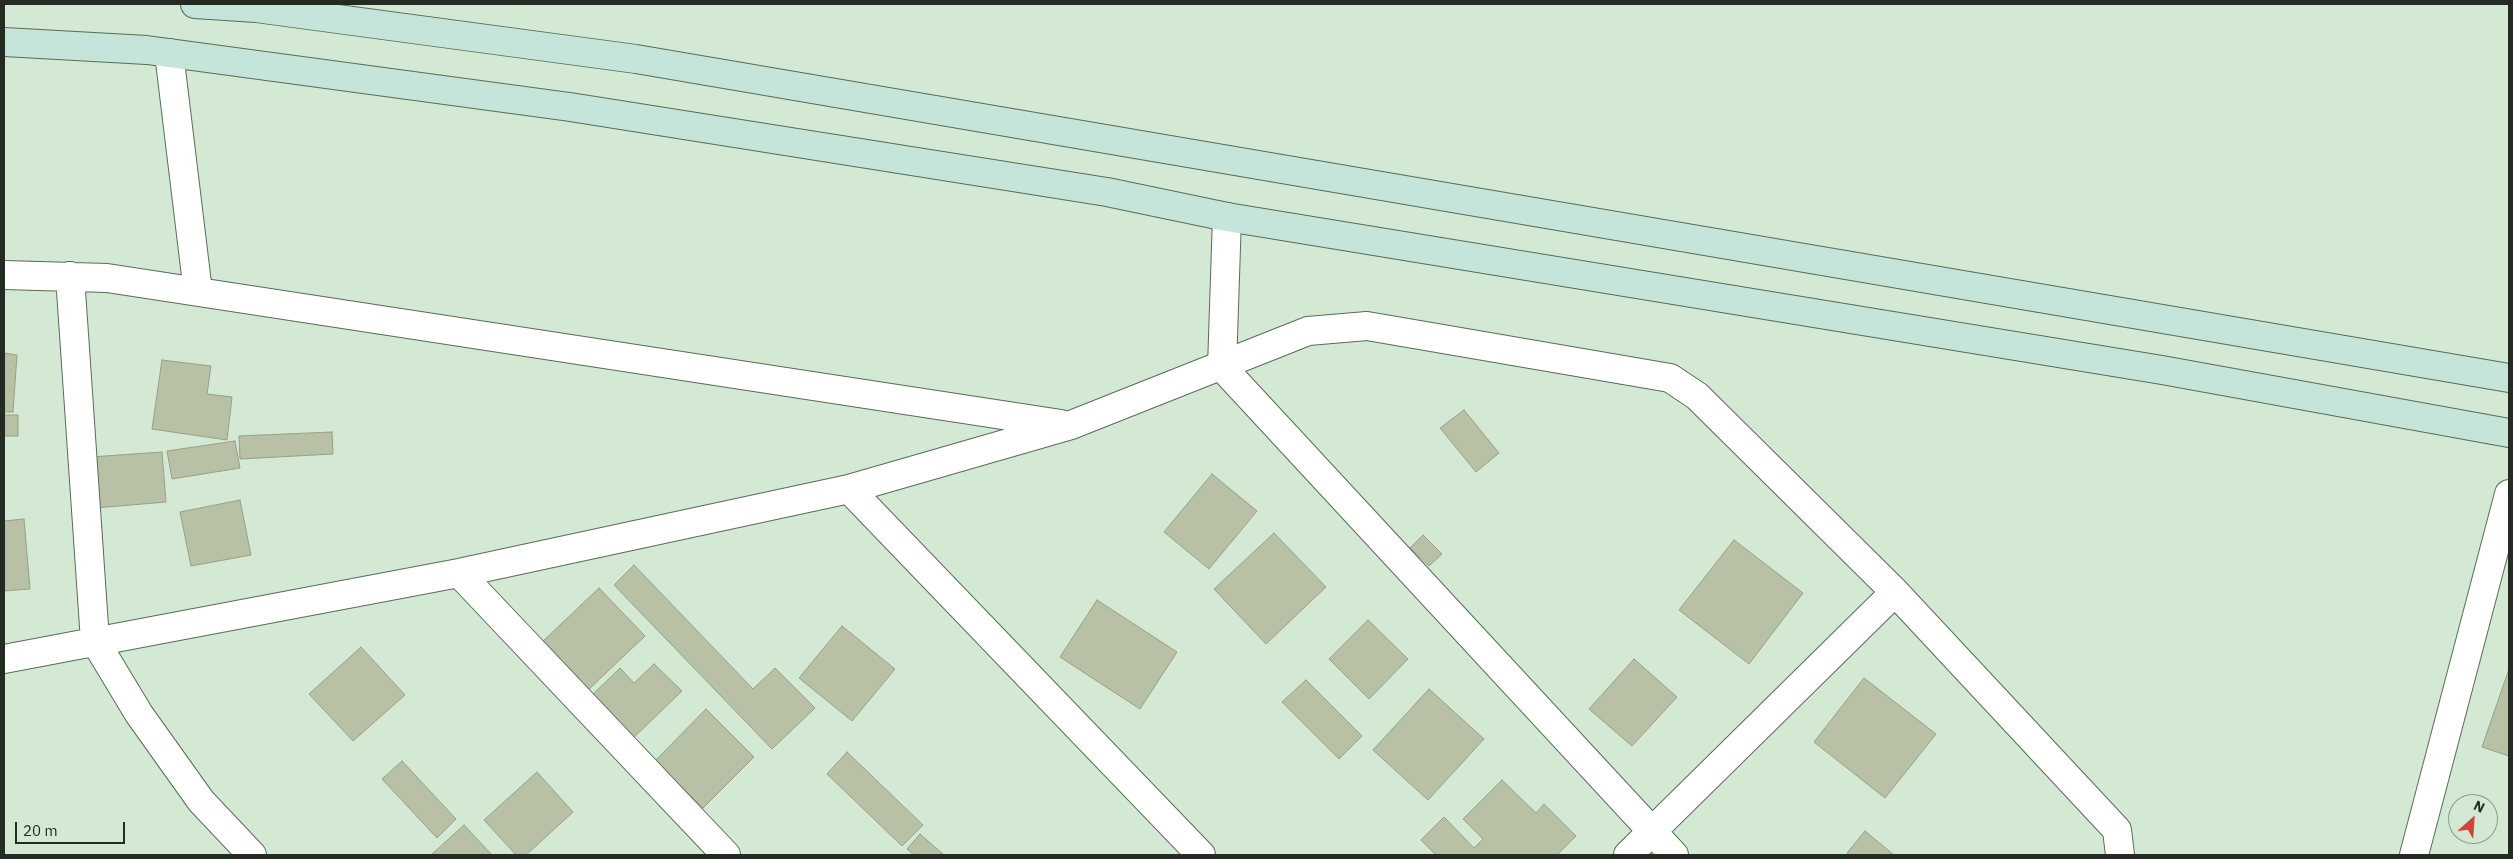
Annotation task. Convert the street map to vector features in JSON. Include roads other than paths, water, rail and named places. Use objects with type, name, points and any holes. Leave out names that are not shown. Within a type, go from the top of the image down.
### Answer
[{"type":"main road","points":[[195,4],[256,8],[636,59],[2509,378]]},
{"type":"main road","points":[[4,42],[147,50],[580,109],[1097,191],[1227,217],[2162,370],[2509,433]]},
{"type":"street","points":[[169,53],[198,292]]},
{"type":"street","points":[[1227,217],[1222,367],[1674,855]]},
{"type":"street","points":[[4,275],[107,278],[1071,425]]},
{"type":"street","points":[[70,276],[95,641],[139,714],[201,801],[252,855]]},
{"type":"street","points":[[4,658],[459,573],[849,489],[1071,425],[1222,367],[1308,331],[1367,326],[1670,378],[1697,396],[1894,592],[2117,830],[2120,855]]},
{"type":"street","points":[[849,489],[1201,855]]},
{"type":"street","points":[[2414,855],[2509,494]]},
{"type":"street","points":[[459,573],[726,855]]},
{"type":"street","points":[[1628,855],[1894,592]]}]
